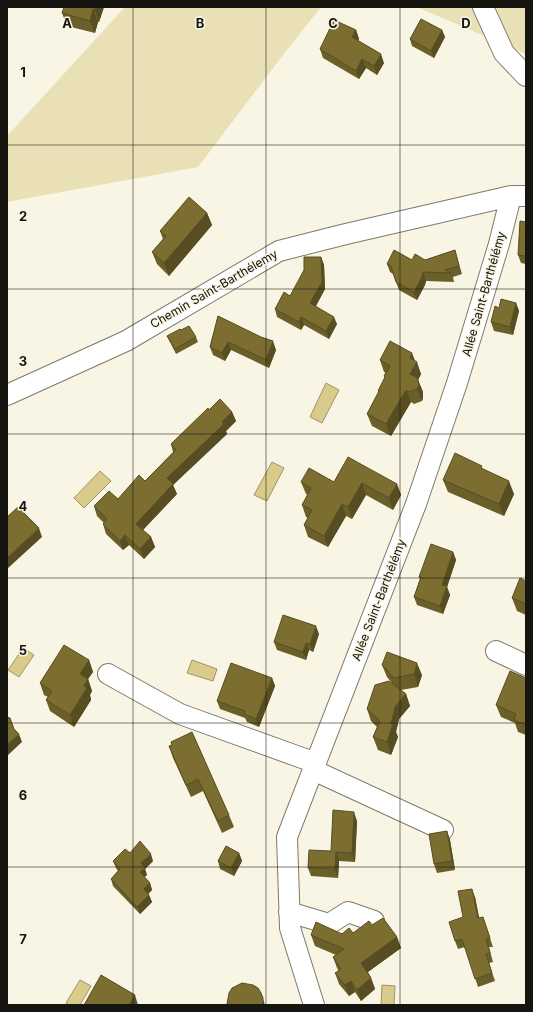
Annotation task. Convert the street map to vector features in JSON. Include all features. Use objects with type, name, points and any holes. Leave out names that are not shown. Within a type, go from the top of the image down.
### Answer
[{"type":"street","points":[[483,7],[504,52],[526,76]]},
{"type":"street","name":"Chemin Saint-Barthélemy","points":[[7,395],[126,341],[279,251],[346,234],[519,196]]},
{"type":"street","name":"Allée Saint-Barthélémy","points":[[314,1005],[290,928],[287,837],[416,504],[458,383],[496,251],[519,196]]},
{"type":"street","points":[[496,651],[526,665]]},
{"type":"street","points":[[108,674],[180,714],[314,767],[443,830]]},
{"type":"street","points":[[289,912],[329,924],[348,912],[374,921]]},
{"type":"shaded area","points":[[125,7],[321,7],[198,167],[7,202],[7,136]]},
{"type":"shaded area","points":[[417,7],[526,7],[526,54]]},
{"type":"shaded area","points":[[326,383],[339,390],[322,423],[310,417]]},
{"type":"shaded area","points":[[272,462],[284,468],[267,501],[254,495]]},
{"type":"shaded area","points":[[100,471],[111,481],[84,508],[74,498]]},
{"type":"shaded area","points":[[23,648],[34,655],[19,677],[8,670]]},
{"type":"shaded area","points":[[192,660],[217,669],[213,681],[187,673]]},
{"type":"shaded area","points":[[80,980],[91,986],[80,1005],[70,1005],[66,1003]]},
{"type":"shaded area","points":[[382,985],[395,986],[394,1005],[381,1005]]},
{"type":"building","points":[[64,7],[96,7],[95,10],[93,9],[90,21],[62,13]]},
{"type":"building","points":[[421,19],[442,30],[431,51],[410,39]]},
{"type":"building","points":[[334,20],[356,30],[352,37],[381,54],[374,66],[362,59],[356,71],[320,49]]},
{"type":"building","points":[[189,197],[207,213],[164,263],[152,252],[166,236],[160,231]]},
{"type":"building","points":[[520,221],[526,222],[526,256],[518,255]]},
{"type":"building","points":[[394,250],[412,260],[415,254],[425,260],[455,250],[459,266],[445,270],[451,273],[423,272],[414,292],[396,282],[391,266],[387,264]]},
{"type":"building","points":[[304,257],[321,257],[322,282],[310,303],[334,317],[326,331],[301,317],[299,322],[275,309],[284,292],[290,296],[304,270]]},
{"type":"building","points":[[501,299],[516,303],[510,327],[491,322],[495,306],[499,308]]},
{"type":"building","points":[[218,316],[261,337],[273,341],[266,360],[228,342],[222,353],[210,347]]},
{"type":"building","points":[[189,326],[196,337],[175,349],[167,336]]},
{"type":"building","points":[[390,341],[412,353],[410,358],[417,362],[410,374],[416,377],[419,386],[417,389],[409,392],[406,390],[386,424],[367,414],[390,366],[380,360]]},
{"type":"building","points":[[220,399],[232,412],[222,422],[224,424],[167,478],[173,484],[136,524],[151,537],[140,549],[125,535],[120,541],[103,524],[107,519],[94,506],[109,491],[118,499],[139,475],[145,481],[176,450],[171,444],[208,408],[209,410]]},
{"type":"building","points":[[455,453],[482,466],[481,468],[509,481],[499,504],[443,480]]},
{"type":"building","points":[[348,457],[397,484],[389,498],[362,483],[348,507],[342,504],[324,536],[304,525],[312,510],[302,505],[311,488],[301,482],[309,468],[334,482]]},
{"type":"building","points":[[18,507],[39,528],[7,558],[7,517]]},
{"type":"building","points":[[431,544],[453,552],[442,585],[447,586],[440,606],[414,597],[421,577],[419,577]]},
{"type":"building","points":[[520,578],[526,581],[526,604],[512,598]]},
{"type":"building","points":[[283,615],[316,626],[310,644],[306,643],[303,652],[274,642]]},
{"type":"building","points":[[64,645],[89,660],[80,674],[88,679],[84,686],[87,688],[70,715],[46,700],[52,691],[40,683]]},
{"type":"building","points":[[387,652],[417,663],[414,674],[394,678],[382,665]]},
{"type":"building","points":[[231,663],[272,678],[256,719],[244,714],[245,711],[217,701]]},
{"type":"building","points":[[510,671],[526,678],[526,725],[514,720],[516,714],[496,705]]},
{"type":"building","points":[[389,681],[406,694],[395,707],[391,724],[393,724],[387,742],[373,737],[380,721],[367,709],[375,685]]},
{"type":"building","points":[[7,717],[10,718],[14,729],[19,734],[7,745]]},
{"type":"building","points":[[192,732],[229,815],[218,821],[198,779],[186,785],[169,746],[172,745],[171,742]]},
{"type":"building","points":[[333,810],[354,812],[352,853],[336,852],[335,869],[308,868],[309,850],[331,851]]},
{"type":"building","points":[[447,831],[452,861],[434,864],[429,834]]},
{"type":"building","points":[[140,841],[151,854],[141,863],[145,868],[140,872],[150,883],[144,889],[149,895],[137,907],[111,879],[120,869],[113,861],[125,849],[130,853]]},
{"type":"building","points":[[226,846],[239,853],[231,868],[218,861]]},
{"type":"building","points":[[472,889],[478,918],[483,917],[490,938],[486,939],[490,953],[486,954],[492,973],[475,979],[462,939],[455,941],[449,922],[463,917],[458,891]]},
{"type":"building","points":[[383,918],[397,937],[361,963],[371,978],[357,990],[351,981],[345,985],[335,973],[341,969],[333,957],[344,949],[311,935],[316,922],[342,934],[349,928],[353,933],[369,921],[372,925]]},
{"type":"building","points":[[101,975],[135,995],[129,1005],[84,1005]]},
{"type":"building","points":[[242,983],[253,985],[258,988],[263,998],[263,1005],[227,1004],[229,993],[232,988]]}]
